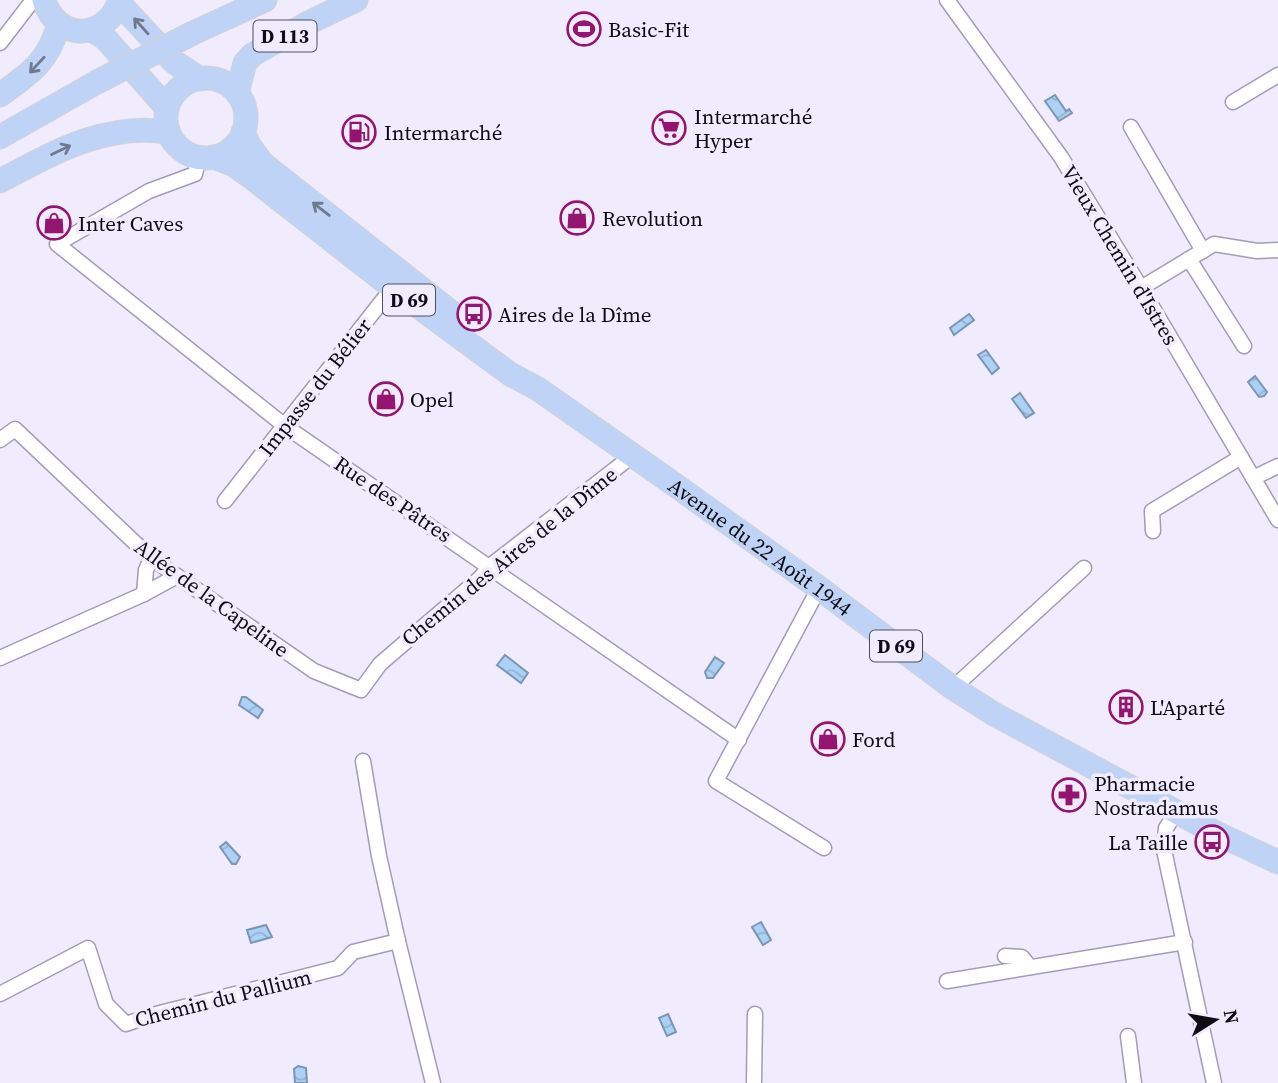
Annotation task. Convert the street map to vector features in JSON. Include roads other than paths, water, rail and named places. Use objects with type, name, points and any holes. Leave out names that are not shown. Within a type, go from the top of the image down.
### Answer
[{"type":"main road","name":"D 113","points":[[0,137],[97,82],[265,0]]},
{"type":"main road","name":"D 113","points":[[237,93],[245,63],[252,55],[308,23],[356,0]]},
{"type":"main road","points":[[92,30],[108,21],[120,1],[174,62],[200,79]]},
{"type":"main road","points":[[46,9],[69,29],[92,30],[106,38],[167,108]]},
{"type":"main road","points":[[0,95],[39,64],[53,45],[46,9]]},
{"type":"main road","points":[[200,79],[220,81],[237,93],[246,119],[237,143],[226,152],[206,157],[180,149],[168,132],[167,108],[179,88],[200,79]]},
{"type":"main road","points":[[0,180],[82,140],[139,129],[168,132]]},
{"type":"main road","name":"Avenue du 22 Août 1944","points":[[243,132],[248,145],[262,163],[365,244],[399,281],[510,374],[538,389],[819,588],[953,688],[994,714],[1216,833],[1278,862]]},
{"type":"main road","name":"Avenue du 22 Août 1944","points":[[206,157],[234,165],[340,246],[399,281]]},
{"type":"main road","points":[[340,246],[365,244]]},
{"type":"street","name":"Vieux Chemin d'Istres","points":[[947,0],[1061,157],[1278,520]]},
{"type":"street","points":[[19,19],[46,9]]},
{"type":"street","points":[[0,43],[19,19],[46,9]]},
{"type":"street","points":[[1233,102],[1278,75]]},
{"type":"street","points":[[1131,127],[1203,251]]},
{"type":"street","name":"Rue des Pâtres","points":[[206,157],[195,174],[149,191],[57,244],[285,426],[739,740]]},
{"type":"street","points":[[1141,288],[1214,244],[1257,251],[1278,250]]},
{"type":"street","points":[[1189,259],[1244,346]]},
{"type":"street","name":"Impasse du Bélier","points":[[225,501],[399,281]]},
{"type":"street","name":"Allée de la Capeline","points":[[0,440],[15,429],[151,558],[314,671],[361,690]]},
{"type":"street","name":"Chemin des Aires de la Dîme","points":[[361,690],[380,664],[480,578],[490,566],[632,456]]},
{"type":"street","points":[[1153,531],[1152,511],[1241,457]]},
{"type":"street","points":[[1253,478],[1278,466]]},
{"type":"street","points":[[144,594],[146,570],[151,558]]},
{"type":"street","points":[[953,688],[1084,568]]},
{"type":"street","points":[[0,658],[144,594],[177,576]]},
{"type":"street","points":[[819,588],[716,781],[824,848]]},
{"type":"street","points":[[363,761],[379,856],[433,1083]]},
{"type":"street","points":[[1177,811],[1166,828],[1164,850],[1213,1083]]},
{"type":"street","name":"Chemin du Pallium","points":[[0,993],[88,948],[106,1004],[126,1024],[338,968],[353,952],[398,941]]},
{"type":"street","points":[[947,981],[1185,942]]},
{"type":"street","points":[[1005,956],[1022,957],[1030,967]]},
{"type":"street","points":[[754,1083],[755,1014]]},
{"type":"street","points":[[1128,1036],[1134,1083]]},
{"type":"water","points":[[1055,95],[1066,111],[1069,109],[1072,113],[1059,121],[1045,101]]},
{"type":"water","points":[[969,314],[974,320],[954,335],[950,328]]},
{"type":"water","points":[[986,350],[999,368],[992,374],[978,355]]},
{"type":"water","points":[[1255,376],[1267,392],[1264,396],[1259,397],[1248,382]]},
{"type":"water","points":[[1020,393],[1034,413],[1026,418],[1012,399]]},
{"type":"water","points":[[505,655],[528,673],[521,683],[497,665]]},
{"type":"water","points":[[715,657],[724,663],[713,678],[707,678],[705,672]]},
{"type":"water","points":[[242,697],[246,697],[263,710],[258,718],[239,705]]},
{"type":"water","points":[[226,842],[240,857],[236,864],[232,864],[220,847]]},
{"type":"water","points":[[761,922],[771,940],[763,945],[752,927]]},
{"type":"water","points":[[266,925],[272,937],[251,943],[247,930]]},
{"type":"water","points":[[668,1014],[676,1032],[667,1036],[659,1018]]},
{"type":"water","points":[[298,1066],[306,1068],[307,1083],[295,1083],[294,1069]]},
{"type":"place","name":"Basic-Fit","points":[[584,29]]},
{"type":"place","name":"Intermarché Hyper","points":[[669,128]]},
{"type":"place","name":"Intermarché","points":[[359,132]]},
{"type":"place","name":"Revolution","points":[[577,218]]},
{"type":"place","name":"Inter Caves","points":[[54,223]]},
{"type":"place","name":"Aires de la Dîme","points":[[474,314]]},
{"type":"place","name":"Opel","points":[[386,399]]},
{"type":"place","name":"L'Aparté","points":[[1126,707]]},
{"type":"place","name":"Ford","points":[[828,739]]},
{"type":"place","name":"Pharmacie Nostradamus","points":[[1069,795]]},
{"type":"place","name":"La Taille","points":[[1212,842]]}]
